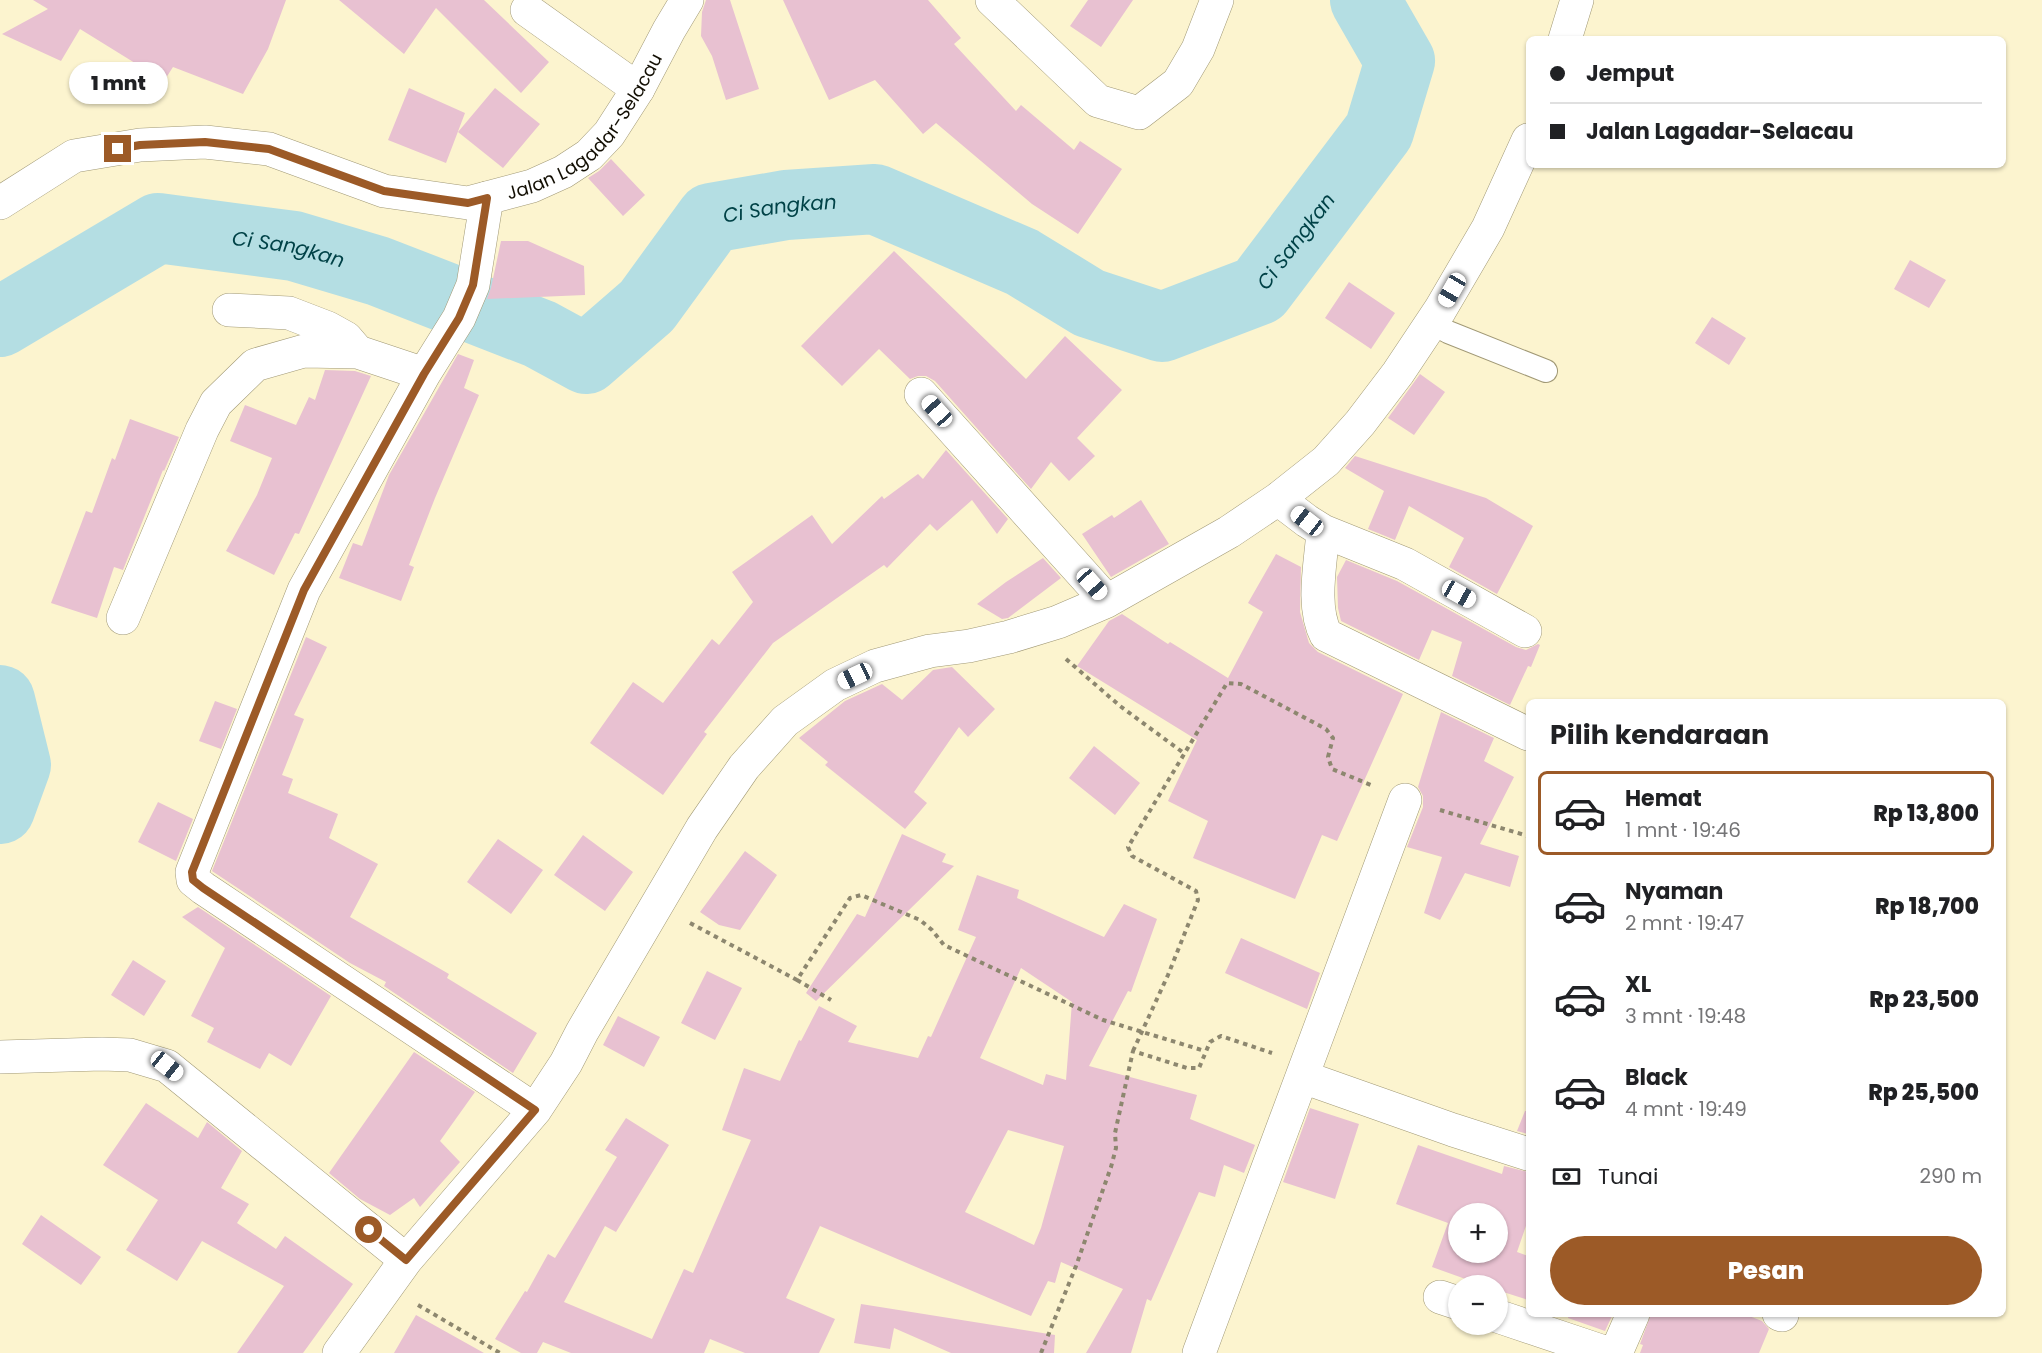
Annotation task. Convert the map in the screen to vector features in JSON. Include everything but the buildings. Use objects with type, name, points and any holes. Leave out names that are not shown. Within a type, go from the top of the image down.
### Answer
[{"type":"street","name":"Jalan Lagadar-Selacau","points":[[0,203],[74,156],[140,145],[205,142],[269,149],[384,191],[468,203],[532,186],[563,172],[590,155],[609,134],[628,82],[687,0]]},
{"type":"street","points":[[992,0],[1098,101],[1139,113],[1178,83],[1198,49],[1217,0]]},
{"type":"street","points":[[1566,36],[1577,0]]},
{"type":"street","points":[[527,10],[628,82]]},
{"type":"street","points":[[339,1353],[406,1260],[535,1110],[566,1063],[702,828],[744,767],[785,722],[835,685],[875,666],[930,651],[979,644],[1036,629],[1107,601],[1228,532],[1278,499],[1326,461],[1360,423],[1398,373],[1488,228],[1526,145]]},
{"type":"street","points":[[487,198],[473,285],[459,318],[424,374],[304,590],[192,872],[193,880],[203,888],[535,1110]]},
{"type":"street","points":[[229,309],[289,313],[328,328],[346,338],[358,352]]},
{"type":"street","points":[[123,618],[202,430],[216,403],[255,365],[304,351],[358,352],[424,374]]},
{"type":"street","points":[[921,394],[1107,601]]},
{"type":"street","points":[[1278,499],[1323,531],[1405,564],[1526,631]]},
{"type":"street","points":[[1323,531],[1318,605],[1321,626],[1326,635],[1526,733]]},
{"type":"street","points":[[1199,1353],[1405,800]]},
{"type":"street","points":[[0,1057],[130,1055],[167,1066],[406,1260]]},
{"type":"street","points":[[1305,1071],[1453,1130],[1526,1153]]},
{"type":"street","points":[[1616,1353],[1632,1317]]},
{"type":"street","points":[[1508,1320],[1607,1353]]},
{"type":"lane","points":[[1431,323],[1448,332],[1546,370]]},
{"type":"path","points":[[1036,629],[1058,652],[1120,706],[1185,754]]},
{"type":"path","points":[[1041,1353],[1077,1266],[1111,1167],[1116,1148],[1114,1133],[1133,1051],[1168,975],[1198,900],[1196,891],[1132,856],[1128,847],[1227,683],[1241,684],[1326,729],[1334,738],[1328,757],[1332,769],[1405,800],[1526,835]]},
{"type":"path","points":[[797,980],[850,898],[861,895],[920,920],[944,945],[1103,1020],[1205,1051]]},
{"type":"path","points":[[656,906],[831,1000]]},
{"type":"path","points":[[1133,1051],[1187,1068],[1199,1068],[1210,1042],[1221,1036],[1305,1071]]},
{"type":"path","points":[[387,1286],[500,1353]]},
{"type":"waterway","name":"Ci Sangkan","points":[[0,322],[158,228],[294,246],[378,271],[540,334],[586,359],[647,306],[711,218],[786,205],[875,199],[1022,262],[1089,303],[1162,327],[1259,290],[1379,131],[1400,61],[1365,0]]},
{"type":"waterway","name":"Ci Sangkan","points":[[0,700],[16,765],[0,809]]},
{"type":"route","points":[[118,149],[140,145],[205,142],[269,149],[384,191],[468,203],[487,198],[473,285],[459,318],[424,374],[304,590],[192,872],[193,880],[203,888],[535,1110],[406,1260],[369,1230]]}]
